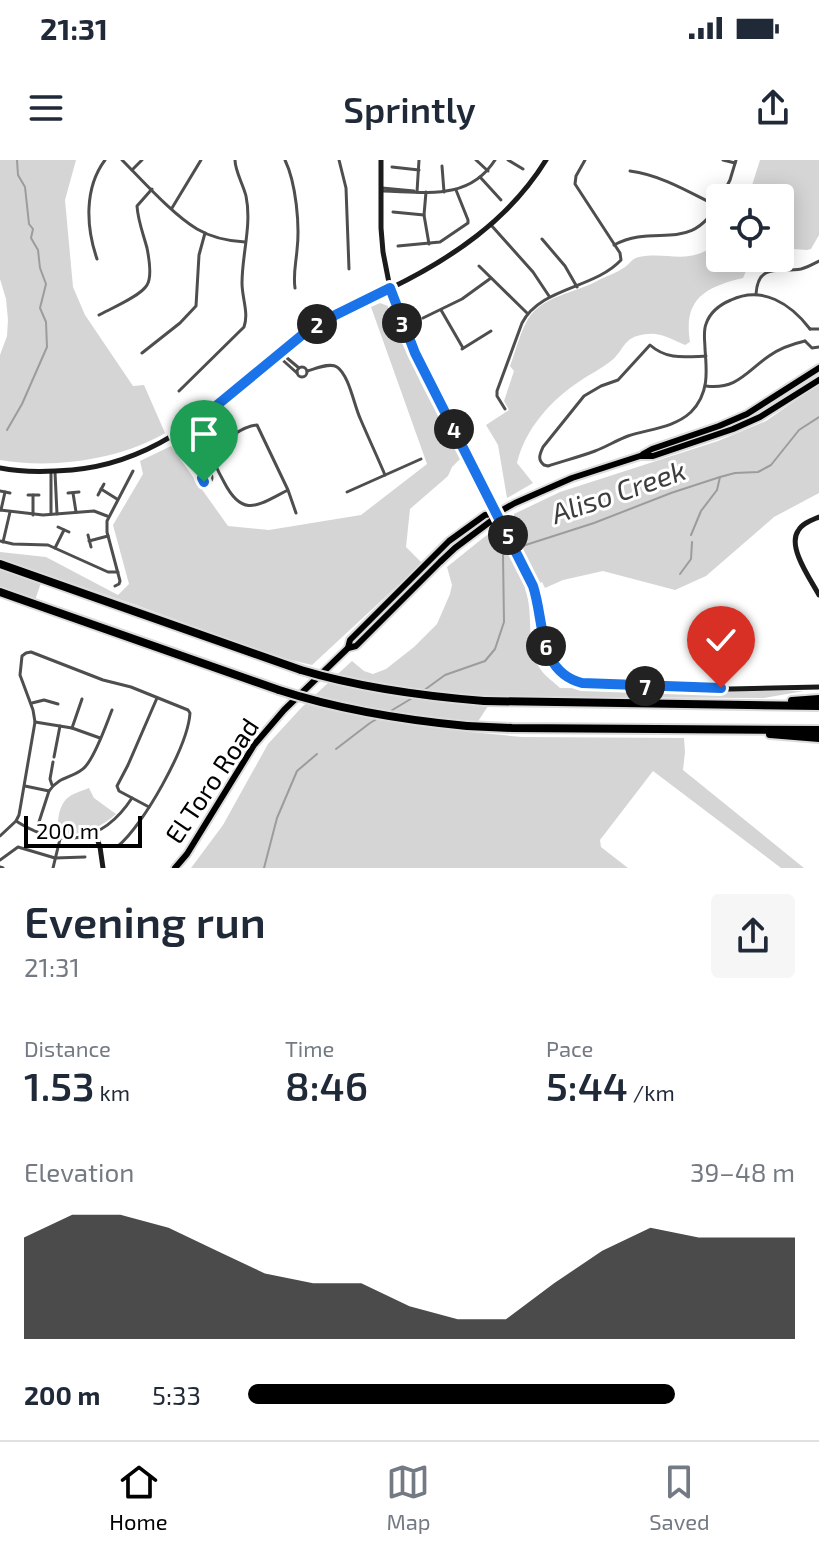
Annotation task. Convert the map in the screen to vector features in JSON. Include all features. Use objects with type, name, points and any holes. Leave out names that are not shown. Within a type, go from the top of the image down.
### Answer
[{"type":"highway","points":[[0,564],[301,670],[405,693],[484,701],[819,706]]},
{"type":"highway","points":[[0,592],[279,690],[388,716],[512,728],[819,730]]},
{"type":"highway","points":[[736,705],[819,699]]},
{"type":"highway","points":[[689,728],[819,738]]},
{"type":"main road","points":[[381,160],[383,252],[390,288],[415,353],[533,586],[547,654],[559,672],[574,681],[612,685],[730,689],[819,687]]},
{"type":"main road","points":[[0,468],[53,472],[84,469],[129,458],[174,436],[205,415],[313,326],[453,254],[491,225],[546,160]]},
{"type":"main road","name":"El Toro Road","points":[[175,868],[187,854],[254,745],[284,710],[348,648],[356,646],[448,555],[497,513],[552,485],[640,456],[747,414],[819,368]]},
{"type":"main road","name":"El Toro Road","points":[[640,456],[653,456],[740,426],[819,380]]},
{"type":"main road","points":[[819,517],[801,527],[794,540],[819,595]]},
{"type":"main road","points":[[95,833],[103,868]]},
{"type":"street","points":[[97,259],[92,245],[89,197],[95,175],[105,160]]},
{"type":"street","points":[[122,160],[189,223],[223,239],[247,242]]},
{"type":"street","points":[[132,170],[142,160]]},
{"type":"street","points":[[172,208],[201,160]]},
{"type":"street","points":[[179,391],[244,327],[247,320],[241,282],[247,242],[246,198],[235,160]]},
{"type":"street","points":[[285,160],[294,185],[296,204],[298,248],[293,273],[295,288]]},
{"type":"street","points":[[339,160],[346,188],[349,269]]},
{"type":"street","points":[[417,192],[419,160]]},
{"type":"street","points":[[476,160],[488,171]]},
{"type":"street","points":[[381,189],[417,192],[456,190],[488,171],[495,160]]},
{"type":"street","points":[[508,160],[523,169]]},
{"type":"street","points":[[505,409],[497,391],[527,313],[550,297],[598,277],[619,263],[622,256],[575,184],[585,160]]},
{"type":"street","points":[[723,160],[736,162],[728,184]]},
{"type":"street","points":[[442,166],[444,192]]},
{"type":"street","points":[[392,167],[419,170]]},
{"type":"street","points":[[630,171],[660,179],[706,201]]},
{"type":"street","points":[[480,177],[501,200]]},
{"type":"street","points":[[99,315],[118,306],[148,284],[148,258],[137,206],[152,189]]},
{"type":"street","points":[[398,246],[440,242],[468,221],[456,190]]},
{"type":"street","points":[[426,192],[424,215],[429,244]]},
{"type":"street","points":[[393,212],[424,215]]},
{"type":"street","points":[[614,245],[638,236],[688,233],[706,220]]},
{"type":"street","points":[[491,225],[533,272],[550,297]]},
{"type":"street","points":[[142,353],[195,309],[199,255],[205,233]]},
{"type":"street","points":[[542,239],[565,266],[577,287]]},
{"type":"street","points":[[756,294],[757,283],[765,273],[777,269],[804,268],[819,261]]},
{"type":"street","points":[[479,266],[527,313]]},
{"type":"street","points":[[423,318],[462,299],[491,278]]},
{"type":"street","points":[[706,356],[672,357],[650,345],[618,380],[584,396],[543,447],[539,457],[541,462],[548,466],[681,420],[698,403],[705,386],[707,372],[705,327],[712,312],[723,303],[738,296],[756,294],[768,297],[800,316],[810,329]]},
{"type":"street","points":[[441,310],[462,348],[491,331]]},
{"type":"street","points":[[819,329],[810,329],[805,334],[809,346],[819,347]]},
{"type":"street","points":[[705,386],[716,388],[733,384],[771,354],[805,341]]},
{"type":"street","points":[[278,353],[298,371],[299,376],[306,375],[307,371]]},
{"type":"street","points":[[298,371],[330,365],[338,368],[385,475]]},
{"type":"street","points":[[288,490],[257,505],[244,505],[235,500],[211,456],[212,451],[256,424],[288,490],[296,513]]},
{"type":"street","points":[[174,436],[205,475],[212,479]]},
{"type":"street","points":[[347,492],[421,459]]},
{"type":"street","points":[[205,475],[218,469]]},
{"type":"street","points":[[115,586],[120,581],[107,528],[109,516],[133,471]]},
{"type":"street","points":[[53,472],[57,514]]},
{"type":"street","points":[[51,514],[53,472]]},
{"type":"street","points":[[205,475],[205,483],[221,475]]},
{"type":"street","points":[[98,495],[104,484]]},
{"type":"street","points":[[101,489],[117,499]]},
{"type":"street","points":[[10,493],[2,491],[0,510],[33,515],[94,511],[109,516]]},
{"type":"street","points":[[73,493],[76,512]]},
{"type":"street","points":[[33,495],[33,515]]},
{"type":"street","points":[[10,512],[2,541],[48,545],[108,572],[118,572]]},
{"type":"street","points":[[55,548],[66,531],[58,527]]},
{"type":"street","points":[[88,535],[91,547]]},
{"type":"street","points":[[89,541],[108,536]]},
{"type":"street","points":[[0,836],[16,821],[35,722],[20,675],[22,656],[31,652],[103,680],[131,687],[190,713],[180,751],[149,807],[128,838],[118,846]]},
{"type":"street","points":[[149,807],[119,791],[118,783],[157,697]]},
{"type":"street","points":[[72,728],[82,699]]},
{"type":"street","points":[[30,704],[44,700],[58,704]]},
{"type":"street","points":[[38,825],[49,791],[64,777],[86,766],[112,710]]},
{"type":"street","points":[[35,722],[72,728],[100,738]]},
{"type":"street","points":[[53,785],[50,779],[60,726]]},
{"type":"street","points":[[24,786],[49,791]]},
{"type":"street","points":[[16,821],[40,834],[60,839],[78,838],[95,833],[116,819],[132,798]]},
{"type":"street","points":[[53,868],[60,839]]},
{"type":"street","points":[[0,860],[18,847],[55,858],[85,857]]},
{"type":"shaded area","points":[[0,160],[76,160],[65,200],[73,287],[85,315],[133,386],[144,385],[165,433],[128,450],[85,460],[20,463],[0,460],[0,355],[7,336],[8,320],[0,279]]},
{"type":"shaded area","points":[[760,160],[819,160],[819,235],[811,249],[794,249],[794,184],[752,184]]},
{"type":"shaded area","points":[[706,250],[706,272],[746,272],[743,278],[718,286],[700,297],[690,315],[690,342],[685,345],[656,334],[632,338],[611,361],[559,397],[533,427],[517,463],[533,483],[507,498],[498,445],[486,425],[509,410],[504,401],[514,371],[510,366],[523,330],[534,311],[550,300],[619,271],[636,258],[681,257]]},
{"type":"shaded area","points":[[380,303],[388,306],[391,320],[424,389],[461,458],[448,476],[410,509],[406,547],[422,563],[312,665],[278,657],[44,574],[32,609],[0,597],[0,552],[46,557],[118,595],[129,584],[113,525],[143,474],[140,461],[171,446],[228,526],[269,530],[361,515],[427,464],[371,307]]},
{"type":"shaded area","points":[[819,384],[819,493],[774,517],[706,576],[675,590],[603,571],[563,580],[545,588],[542,582],[525,589],[536,661],[543,673],[560,688],[804,691],[764,698],[494,697],[471,732],[522,737],[684,738],[683,770],[804,868],[781,868],[653,771],[600,840],[601,847],[628,868],[191,868],[223,825],[268,744],[302,707],[352,661],[373,674],[386,669],[414,647],[437,624],[450,594],[452,585],[447,567],[495,530],[514,523],[514,514],[560,492],[718,441],[766,421]]},
{"type":"shaded area","points":[[89,788],[94,798],[116,814],[89,830],[58,834],[63,803],[70,796]]},
{"type":"waterway","points":[[7,430],[47,347],[46,322],[40,308],[46,284],[38,250],[31,238],[33,229],[29,224],[25,187],[18,175],[17,160]]},
{"type":"waterway","name":"Aliso Creek","points":[[423,691],[445,675],[485,661],[495,649],[504,622],[503,555],[510,550],[720,477],[758,472],[771,465],[799,430],[819,417]]},
{"type":"waterway","points":[[691,535],[701,511],[717,490],[720,477]]},
{"type":"waterway","points":[[680,574],[691,559],[692,542]]},
{"type":"waterway","name":"Aliso Creek","points":[[389,712],[414,697]]},
{"type":"waterway","name":"Aliso Creek","points":[[336,749],[380,717]]},
{"type":"waterway","name":"Aliso Creek","points":[[264,868],[277,818],[297,771],[317,754]]},
{"type":"route","points":[[204,482],[204,474],[176,435],[205,415],[313,326],[390,288],[415,353],[533,586],[547,654],[553,665],[567,677],[582,683],[721,688]]}]
